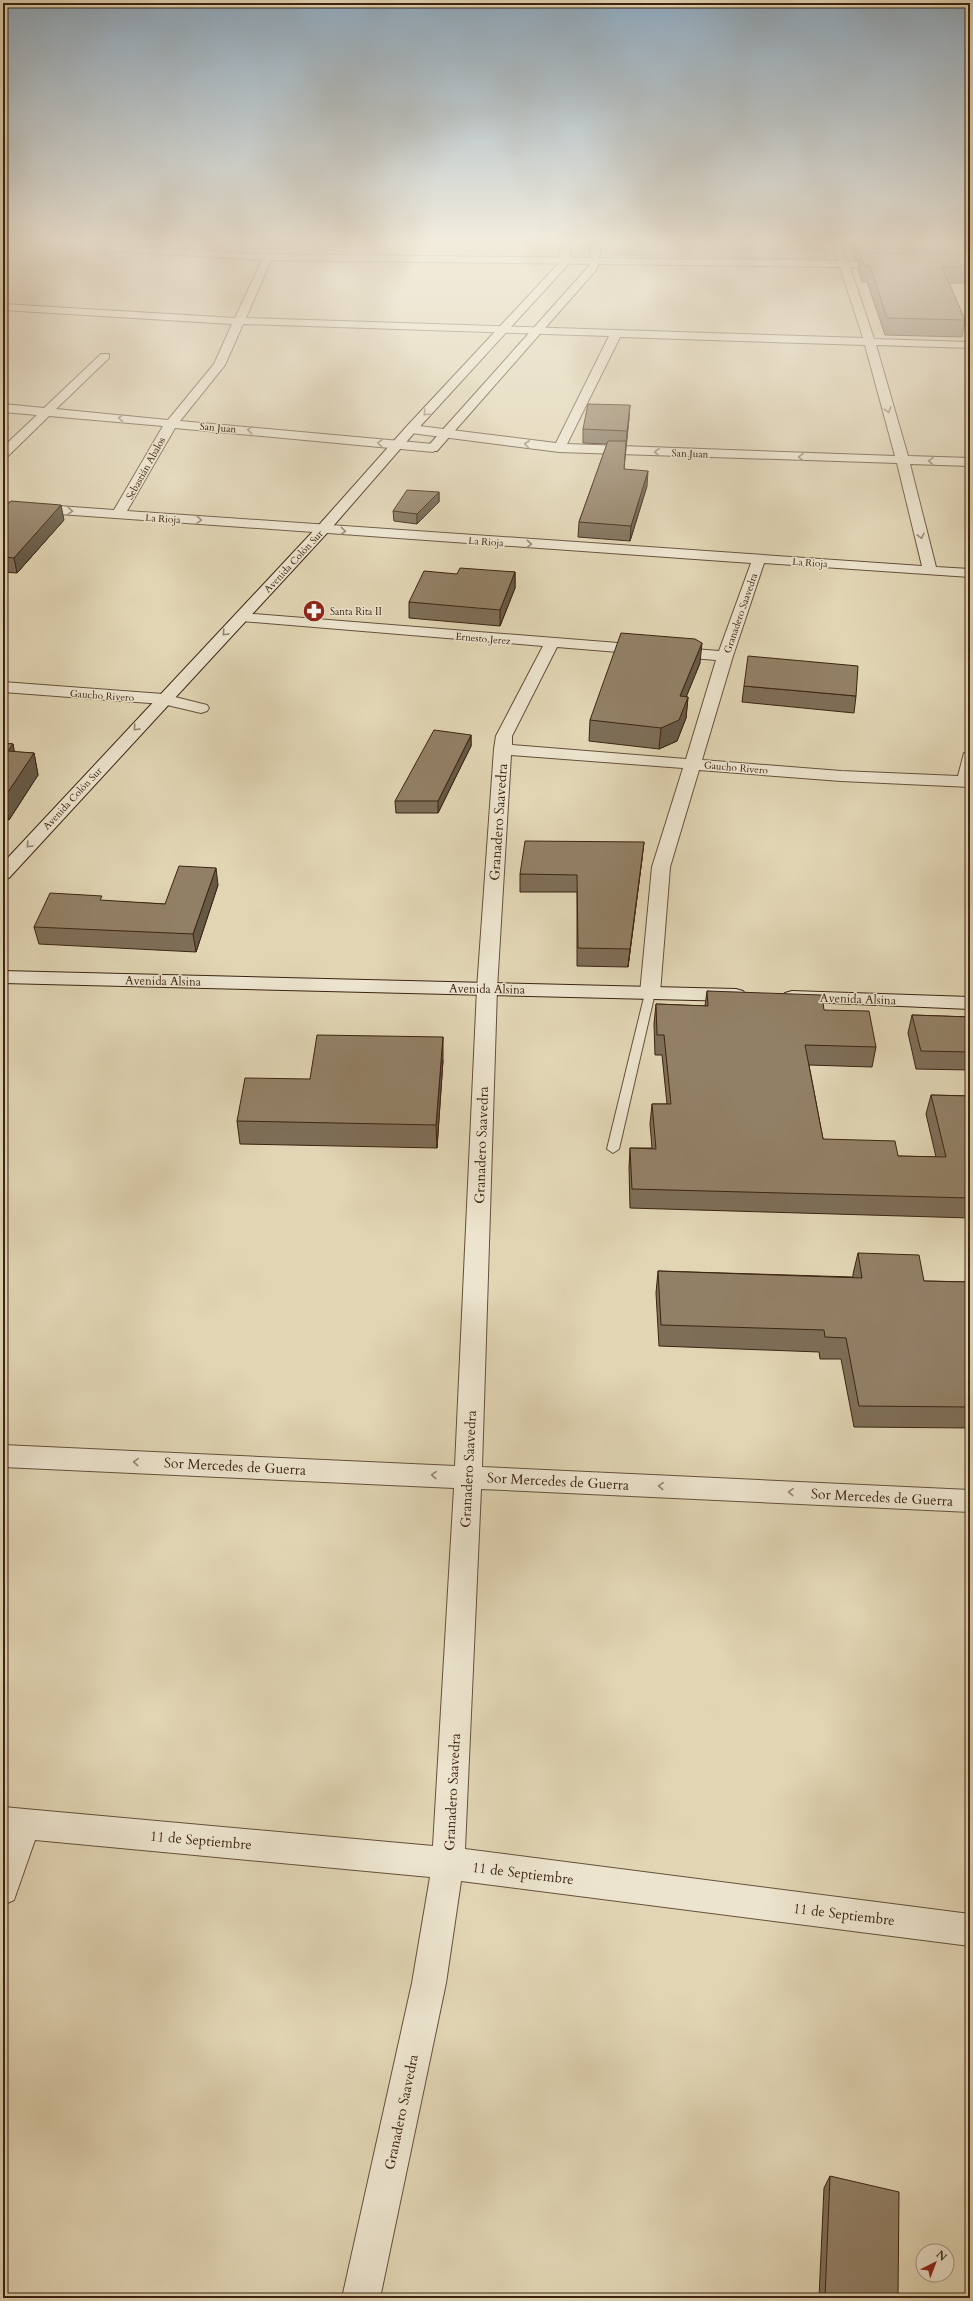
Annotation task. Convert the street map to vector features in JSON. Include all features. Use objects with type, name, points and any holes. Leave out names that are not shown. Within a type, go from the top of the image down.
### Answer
[{"type":"street","name":"Sebastián Abalos","points":[[119,514],[163,434],[214,374],[228,346]]},
{"type":"street","name":"Avenida Colón Sur","points":[[3,874],[163,699],[323,530],[399,444],[410,429],[487,346]]},
{"type":"street","points":[[446,434],[523,346]]},
{"type":"street","points":[[559,448],[610,346]]},
{"type":"street","points":[[869,346],[903,460],[930,570]]},
{"type":"street","points":[[3,454],[105,356]]},
{"type":"street","name":"San Juan","points":[[3,408],[433,448],[446,434]]},
{"type":"street","name":"San Juan","points":[[410,429],[559,448],[970,462]]},
{"type":"street","name":"La Rioja","points":[[3,506],[323,530],[970,573]]},
{"type":"street","name":"Granadero Saavedra","points":[[650,993],[661,867],[725,656],[759,559]]},
{"type":"street","name":"Ernesto Jerez","points":[[241,617],[725,656]]},
{"type":"street","name":"Granadero Saavedra","points":[[362,2298],[429,1983],[448,1863],[468,1476],[486,989],[502,749],[504,736],[509,724],[552,643]]},
{"type":"street","name":"Gaucho Rivero","points":[[3,687],[163,699],[201,708]]},
{"type":"street","name":"Gaucho Rivero","points":[[502,749],[693,763],[841,776],[968,782]]},
{"type":"street","points":[[968,782],[970,757]]},
{"type":"street","name":"Avenida Alsina","points":[[3,977],[751,996]]},
{"type":"street","name":"Avenida Alsina","points":[[775,996],[970,1002]]},
{"type":"street","name":"Sor Mercedes de Guerra","points":[[3,1456],[468,1476],[970,1501]]},
{"type":"street","points":[[3,1889],[14,1823]]},
{"type":"street","name":"11 de Septiembre","points":[[14,1823],[448,1863],[970,1930]]},
{"type":"lane","points":[[612,1149],[650,993]]},
{"type":"building","points":[[588,404],[630,405],[627,431],[583,429]]},
{"type":"building","points":[[608,441],[626,441],[624,469],[648,471],[631,526],[579,522]]},
{"type":"building","points":[[407,490],[439,492],[417,514],[393,511]]},
{"type":"building","points":[[11,501],[61,505],[14,558],[3,557],[3,510]]},
{"type":"building","points":[[460,568],[515,572],[500,610],[409,602],[424,571],[457,574]]},
{"type":"building","points":[[621,633],[695,639],[702,643],[680,696],[688,697],[679,720],[661,728],[590,720]]},
{"type":"building","points":[[748,656],[858,666],[856,696],[744,686]]},
{"type":"building","points":[[434,730],[471,735],[438,801],[395,801]]},
{"type":"building","points":[[3,743],[13,744],[8,751],[34,753],[4,798],[3,798]]},
{"type":"building","points":[[525,841],[644,842],[630,949],[578,948],[577,875],[520,874]]},
{"type":"building","points":[[179,866],[216,868],[193,934],[34,927],[50,893],[102,896],[100,900],[165,904]]},
{"type":"building","points":[[707,991],[822,995],[824,1010],[869,1011],[876,1047],[805,1045],[823,1139],[895,1141],[898,1156],[946,1157],[931,1095],[970,1096],[970,1198],[632,1189],[630,1148],[656,1149],[652,1104],[671,1104],[664,1035],[657,1035],[656,1004],[708,1006]]},
{"type":"building","points":[[912,1015],[970,1017],[970,1052],[921,1051]]},
{"type":"building","points":[[317,1035],[443,1037],[436,1125],[237,1121],[245,1078],[310,1079]]},
{"type":"building","points":[[858,1253],[919,1255],[924,1281],[970,1282],[970,1407],[859,1406],[846,1338],[825,1337],[824,1330],[661,1325],[658,1271],[862,1278]]},
{"type":"building","points":[[830,2176],[899,2192],[898,2298],[825,2298]]},
{"type":"place","name":"Santa Rita II","points":[[314,611]]}]
